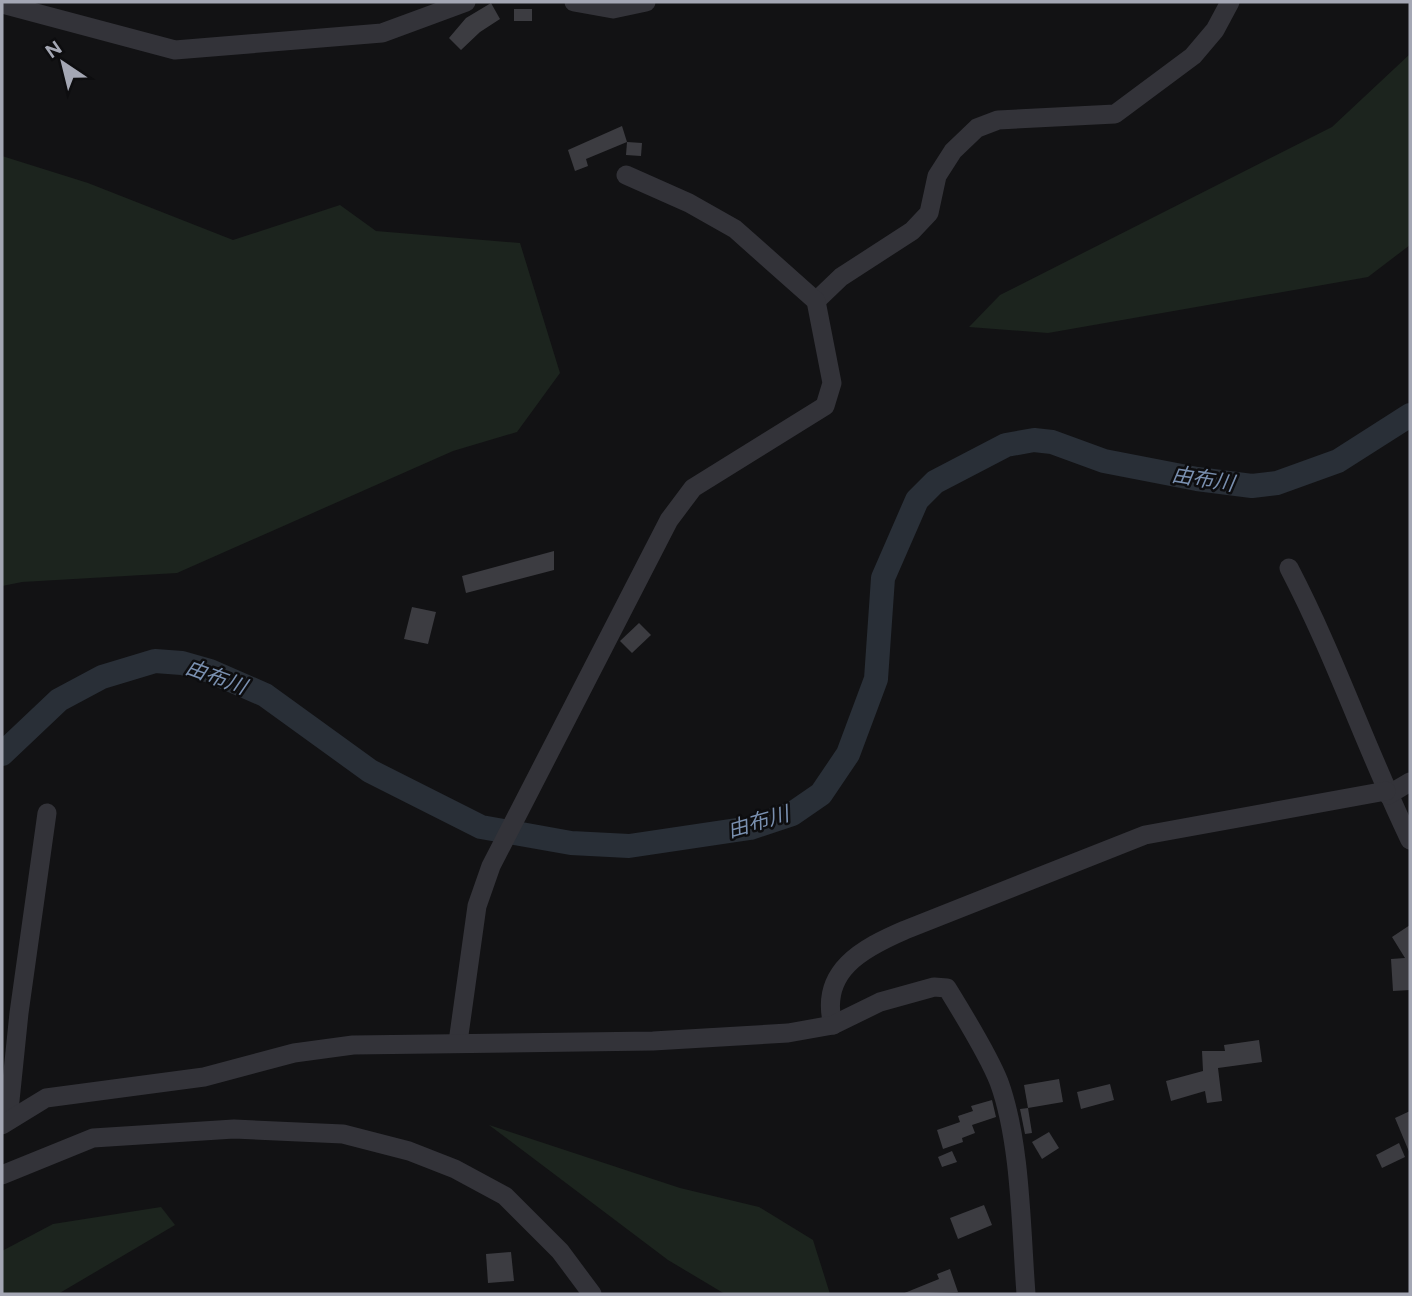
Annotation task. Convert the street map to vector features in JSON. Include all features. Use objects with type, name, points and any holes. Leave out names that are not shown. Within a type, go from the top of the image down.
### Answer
[{"type":"street","points":[[2,4],[175,50],[382,33],[466,2]]},
{"type":"street","points":[[574,2],[613,9],[646,2]]},
{"type":"street","points":[[816,300],[841,278],[912,231],[929,213],[937,176],[953,151],[977,128],[998,120],[1115,114],[1193,56],[1215,30],[1230,2]]},
{"type":"street","points":[[458,1042],[477,906],[491,866],[669,520],[693,488],[825,406],[832,383],[816,300],[735,229],[689,203],[626,175]]},
{"type":"street","points":[[1289,568],[1323,633],[1387,793],[1410,841]]},
{"type":"street","points":[[833,1026],[831,1017],[834,985],[847,963],[866,947],[905,930],[1145,835],[1387,793],[1410,782]]},
{"type":"street","points":[[5,1123],[47,813]]},
{"type":"street","points":[[5,1123],[46,1098],[204,1077],[294,1053],[353,1045],[653,1041],[788,1033],[833,1026],[880,1002],[934,987],[947,988],[998,1081],[1008,1121],[1017,1184],[1026,1294]]},
{"type":"street","points":[[2,1175],[93,1138],[234,1129],[343,1134],[408,1151],[444,1165],[505,1196],[559,1251],[592,1294]]},
{"type":"shaded area","points":[[1410,54],[1410,245],[1368,277],[1048,333],[969,327],[1000,295],[1332,127]]},
{"type":"shaded area","points":[[2,156],[88,183],[233,240],[340,205],[376,231],[520,243],[560,373],[517,432],[453,451],[177,573],[22,582],[2,586]]},
{"type":"shaded area","points":[[489,1125],[680,1188],[759,1207],[813,1240],[830,1294],[725,1294],[668,1260]]},
{"type":"shaded area","points":[[161,1207],[175,1225],[58,1294],[2,1294],[2,1251],[53,1224]]},
{"type":"building","points":[[491,3],[500,19],[480,32],[461,50],[449,38],[466,18]]},
{"type":"building","points":[[514,9],[532,9],[532,21],[514,21]]},
{"type":"building","points":[[622,126],[627,142],[586,159],[588,166],[575,171],[568,150]]},
{"type":"building","points":[[627,142],[642,143],[641,156],[626,155]]},
{"type":"building","points":[[554,551],[554,570],[466,593],[462,576]]},
{"type":"building","points":[[412,607],[436,612],[428,644],[404,639]]},
{"type":"building","points":[[639,623],[651,635],[632,653],[620,641]]},
{"type":"building","points":[[1410,925],[1410,990],[1393,991],[1391,959],[1405,958],[1392,937]]},
{"type":"building","points":[[1259,1040],[1262,1062],[1218,1068],[1222,1101],[1207,1103],[1205,1091],[1171,1101],[1166,1081],[1203,1071],[1202,1051],[1225,1051],[1224,1045]]},
{"type":"building","points":[[1059,1079],[1063,1102],[1028,1108],[1024,1085]]},
{"type":"building","points":[[1110,1084],[1114,1100],[1081,1109],[1077,1092]]},
{"type":"building","points":[[992,1100],[996,1117],[972,1125],[975,1133],[962,1138],[963,1142],[943,1149],[937,1130],[960,1122],[958,1116],[973,1111],[971,1106]]},
{"type":"building","points":[[1028,1108],[1032,1133],[1025,1134],[1020,1109]]},
{"type":"building","points":[[1410,1111],[1410,1154],[1395,1118]]},
{"type":"building","points":[[1049,1132],[1059,1148],[1042,1159],[1032,1142]]},
{"type":"building","points":[[1399,1143],[1405,1157],[1382,1168],[1376,1155]]},
{"type":"building","points":[[952,1151],[957,1162],[942,1167],[938,1157]]},
{"type":"building","points":[[984,1205],[992,1225],[958,1239],[950,1218]]},
{"type":"building","points":[[511,1252],[514,1281],[488,1283],[486,1254]]},
{"type":"building","points":[[950,1269],[958,1292],[902,1294],[939,1279],[937,1274]]},
{"type":"waterway","name":"由布川","points":[[2,754],[59,700],[102,677],[155,661],[182,663],[210,671],[265,695],[370,771],[481,827],[571,843],[629,846],[750,828],[792,814],[821,794],[848,754],[876,679],[883,578],[917,500],[935,482],[1006,445],[1034,440],[1052,442],[1104,461],[1197,479],[1252,486],[1277,483],[1338,461],[1410,415]]}]
